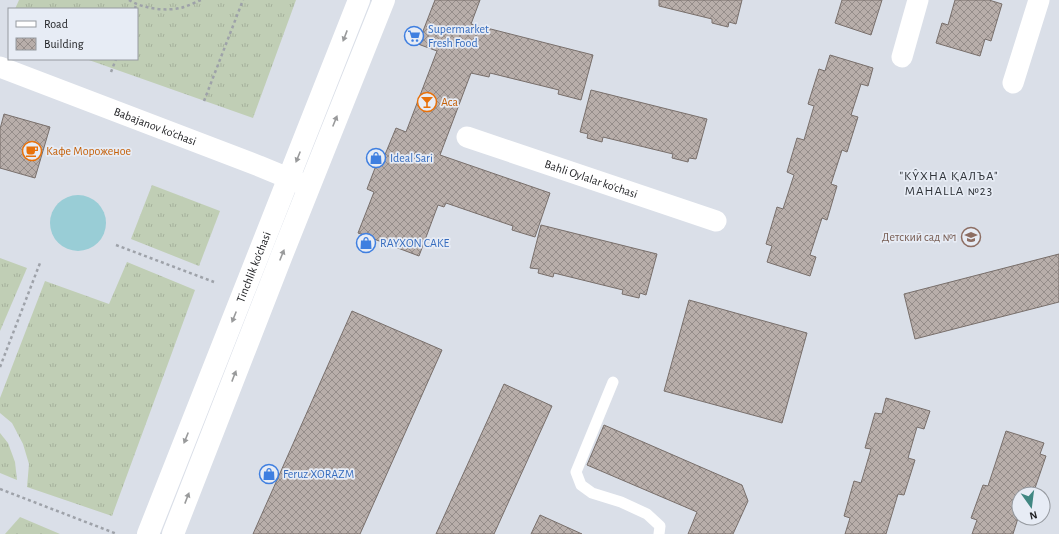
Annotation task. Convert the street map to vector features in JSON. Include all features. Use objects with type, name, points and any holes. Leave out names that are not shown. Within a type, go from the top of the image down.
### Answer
[{"type":"main road","name":"Tinchlik ko'chasi","points":[[148,534],[360,0]]},
{"type":"main road","name":"Tinchlik ko'chasi","points":[[173,534],[274,275],[384,0]]},
{"type":"street","points":[[902,57],[918,0]]},
{"type":"street","points":[[1013,83],[1038,0]]},
{"type":"street","name":"Babajanov ko'chasi","points":[[0,67],[251,163],[309,187]]},
{"type":"street","name":"Bahli Oylalar ko'chasi","points":[[467,136],[716,221]]},
{"type":"lane","points":[[613,382],[576,472],[581,485],[592,493],[621,502],[647,514],[660,526],[659,534]]},
{"type":"path","points":[[129,0],[136,4],[159,10],[182,8],[201,0]]},
{"type":"path","points":[[204,101],[243,0]]},
{"type":"path","points":[[135,8],[136,4]]},
{"type":"path","points":[[111,72],[116,60]]},
{"type":"path","points":[[116,245],[214,282]]},
{"type":"path","points":[[0,367],[40,263]]},
{"type":"path","points":[[0,490],[117,534]]},
{"type":"green space","points":[[19,0],[296,0],[253,118],[89,60],[138,60],[138,8],[15,8]]},
{"type":"green space","points":[[152,185],[220,211],[199,266],[131,239]]},
{"type":"green space","points":[[0,258],[27,268],[0,331]]},
{"type":"green space","points":[[127,262],[195,290],[112,516],[27,487],[29,464],[23,444],[12,423],[0,413],[0,398],[45,281],[109,304]]},
{"type":"green space","points":[[0,433],[8,443],[15,462],[17,480],[0,473]]},
{"type":"green space","points":[[20,517],[60,534],[5,534]]},
{"type":"water","points":[[78,195],[89,197],[98,203],[104,212],[106,223],[104,234],[98,243],[89,249],[78,251],[67,249],[58,243],[52,234],[50,223],[52,212],[58,203],[67,197]]},
{"type":"building","points":[[435,0],[480,0],[471,24],[593,55],[581,100],[558,94],[559,90],[490,73],[489,77],[471,73],[440,155],[550,193],[535,237],[512,230],[513,226],[446,203],[444,207],[438,205],[419,256],[358,233],[374,192],[367,189],[380,155],[384,157],[396,128],[406,132],[437,51],[418,44]]},
{"type":"building","points":[[659,0],[742,0],[736,24],[729,22],[728,27],[712,23],[712,19],[659,6]]},
{"type":"building","points":[[842,0],[882,0],[871,35],[835,23]]},
{"type":"building","points":[[955,0],[989,0],[1002,4],[991,41],[985,39],[980,56],[936,43],[942,23],[948,25]]},
{"type":"building","points":[[830,55],[873,68],[868,86],[861,84],[851,115],[858,117],[847,152],[842,150],[831,184],[837,186],[827,220],[822,218],[810,255],[816,257],[810,276],[767,262],[772,246],[766,244],[777,207],[783,209],[794,175],[787,172],[797,138],[804,140],[814,106],[808,104],[819,69],[825,71]]},
{"type":"building","points":[[591,90],[707,119],[696,159],[689,158],[688,162],[672,158],[673,154],[603,137],[602,142],[587,138],[588,134],[580,132]]},
{"type":"building","points":[[4,114],[50,127],[35,178],[0,168],[0,129]]},
{"type":"building","points":[[541,225],[657,254],[646,295],[640,293],[639,298],[622,294],[623,290],[554,273],[553,277],[538,273],[539,269],[530,268]]},
{"type":"building","points":[[1059,254],[1059,302],[915,339],[904,294]]},
{"type":"building","points":[[689,300],[807,333],[782,423],[664,391]]},
{"type":"building","points":[[352,311],[442,350],[360,534],[253,534]]},
{"type":"building","points":[[504,384],[552,406],[494,534],[436,534]]},
{"type":"building","points":[[886,398],[930,411],[924,429],[917,427],[908,458],[915,460],[904,495],[898,494],[886,534],[845,534],[850,518],[844,516],[854,481],[861,483],[871,449],[865,448],[875,413],[882,414]]},
{"type":"building","points":[[604,425],[742,485],[748,501],[733,534],[688,534],[697,512],[587,465]]},
{"type":"building","points":[[1006,431],[1044,443],[1040,454],[1046,456],[1036,486],[1011,486],[1011,526],[1016,526],[1013,534],[972,534],[977,520],[971,518],[983,485],[988,486]]},
{"type":"building","points":[[540,515],[582,534],[531,534]]},
{"type":"place","name":"Supermarket Fresh Food","points":[[414,36]]},
{"type":"place","name":"Аса","points":[[427,102]]},
{"type":"place","name":"Кафе Мороженое","points":[[32,151]]},
{"type":"place","name":"Ideal Sari","points":[[376,158]]},
{"type":"place","name":"Детский сад №1","points":[[971,237]]},
{"type":"place","name":"RAYXON CAKE","points":[[366,243]]},
{"type":"place","name":"Feruz XORAZM","points":[[269,474]]},
{"type":"district","name":"\"KŶХНА ҚАЛЪА\" MAHALLA №23","points":[[949,182]]}]
